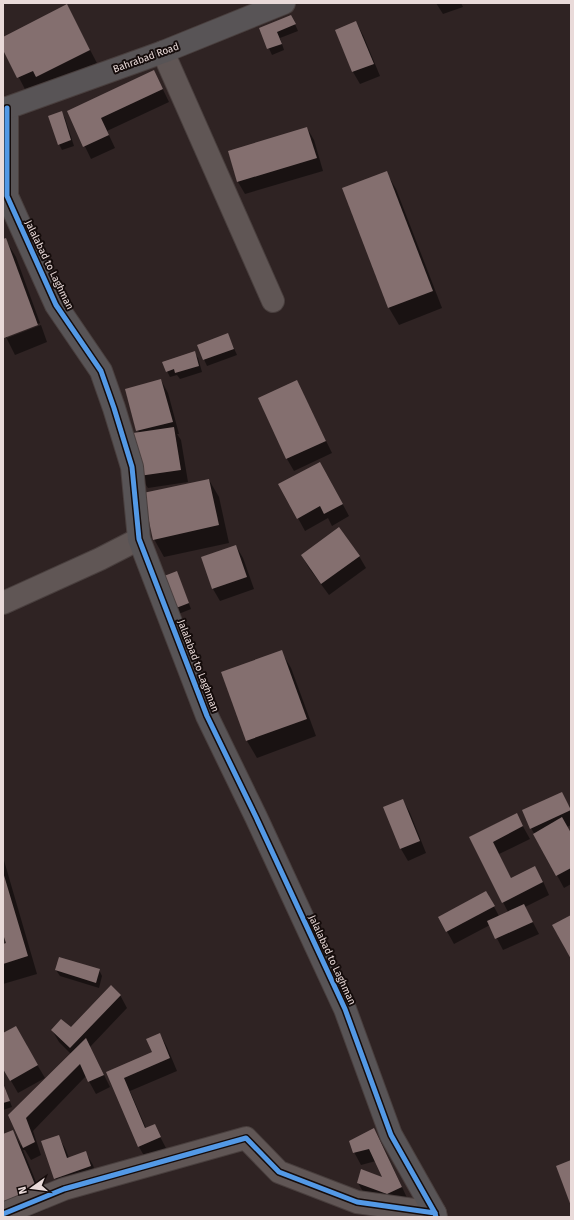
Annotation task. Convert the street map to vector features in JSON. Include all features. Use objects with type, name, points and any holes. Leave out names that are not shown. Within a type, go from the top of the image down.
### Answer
[{"type":"street","name":"Bahrabad Road","points":[[5,105],[163,52],[284,3]]},
{"type":"street","points":[[163,52],[273,302]]},
{"type":"street","name":"Jalalabad to Laghman","points":[[5,105],[7,196],[56,305],[101,371],[132,467],[139,539],[207,716],[256,817],[345,1009],[391,1135],[435,1215]]},
{"type":"street","points":[[3,603],[100,559],[139,539]]},
{"type":"street","points":[[3,1214],[64,1189],[246,1138],[279,1172],[357,1202],[435,1215]]},
{"type":"building","points":[[67,4],[90,50],[36,77],[33,71],[17,78],[3,50],[3,37]]},
{"type":"building","points":[[291,15],[296,24],[277,32],[282,44],[267,49],[259,28]]},
{"type":"building","points":[[356,21],[374,64],[352,72],[335,30]]},
{"type":"building","points":[[154,70],[163,89],[101,118],[109,135],[83,147],[67,111]]},
{"type":"building","points":[[62,111],[71,140],[58,145],[48,116]]},
{"type":"building","points":[[307,127],[317,158],[237,182],[228,151]]},
{"type":"building","points":[[387,171],[433,291],[388,308],[342,188]]},
{"type":"building","points":[[6,238],[38,325],[4,338],[3,239]]},
{"type":"building","points":[[228,333],[234,349],[203,360],[197,345]]},
{"type":"building","points":[[195,351],[199,366],[175,373],[174,369],[166,372],[162,362]]},
{"type":"building","points":[[161,379],[173,422],[136,431],[125,389]]},
{"type":"building","points":[[297,380],[326,441],[286,459],[258,398]]},
{"type":"building","points":[[174,427],[181,470],[139,476],[133,433]]},
{"type":"building","points":[[320,462],[343,504],[324,514],[320,506],[297,519],[278,484]]},
{"type":"building","points":[[209,479],[219,525],[153,540],[143,493]]},
{"type":"building","points":[[339,527],[360,556],[321,584],[301,555]]},
{"type":"building","points":[[236,545],[247,577],[212,589],[201,557]]},
{"type":"building","points":[[177,571],[189,603],[171,610],[159,578]]},
{"type":"building","points":[[282,650],[307,719],[246,741],[221,672]]},
{"type":"building","points":[[562,792],[571,810],[530,829],[522,810]]},
{"type":"building","points":[[403,799],[420,841],[400,849],[383,807]]},
{"type":"building","points":[[517,813],[523,826],[493,842],[511,878],[535,866],[543,882],[502,903],[469,837]]},
{"type":"building","points":[[562,817],[571,833],[571,868],[556,876],[533,834]]},
{"type":"building","points":[[3,872],[28,956],[3,964],[3,944],[6,943],[3,934]]},
{"type":"building","points":[[486,891],[495,906],[446,932],[438,917]]},
{"type":"building","points":[[524,904],[533,922],[495,939],[487,921]]},
{"type":"building","points":[[571,915],[571,959],[552,925]]},
{"type":"building","points":[[59,957],[100,969],[96,983],[55,970]]},
{"type":"building","points":[[111,985],[121,995],[70,1048],[51,1030],[61,1019],[71,1027]]},
{"type":"building","points":[[16,1026],[38,1065],[10,1081],[3,1069],[3,1033]]},
{"type":"building","points":[[160,1033],[170,1058],[124,1078],[145,1128],[155,1124],[161,1137],[138,1147],[106,1072],[152,1052],[146,1039]]},
{"type":"building","points":[[86,1038],[104,1075],[88,1082],[80,1064],[26,1118],[35,1142],[23,1148],[8,1115]]},
{"type":"building","points":[[3,1083],[10,1101],[3,1103]]},
{"type":"building","points":[[374,1128],[402,1187],[387,1194],[357,1183],[361,1169],[382,1177],[369,1149],[353,1153],[349,1141]]},
{"type":"building","points":[[13,1130],[38,1192],[3,1206],[3,1134]]},
{"type":"building","points":[[59,1135],[67,1158],[86,1151],[91,1166],[54,1179],[41,1141]]},
{"type":"building","points":[[571,1160],[571,1206],[556,1166]]},
{"type":"cycle path","points":[[7,108],[7,196],[56,305],[101,371],[132,467],[139,539],[207,716],[256,817],[345,1009],[391,1135],[436,1217]]},
{"type":"cycle path","points":[[3,1214],[64,1189],[246,1138],[279,1172],[357,1202],[435,1213]]}]
